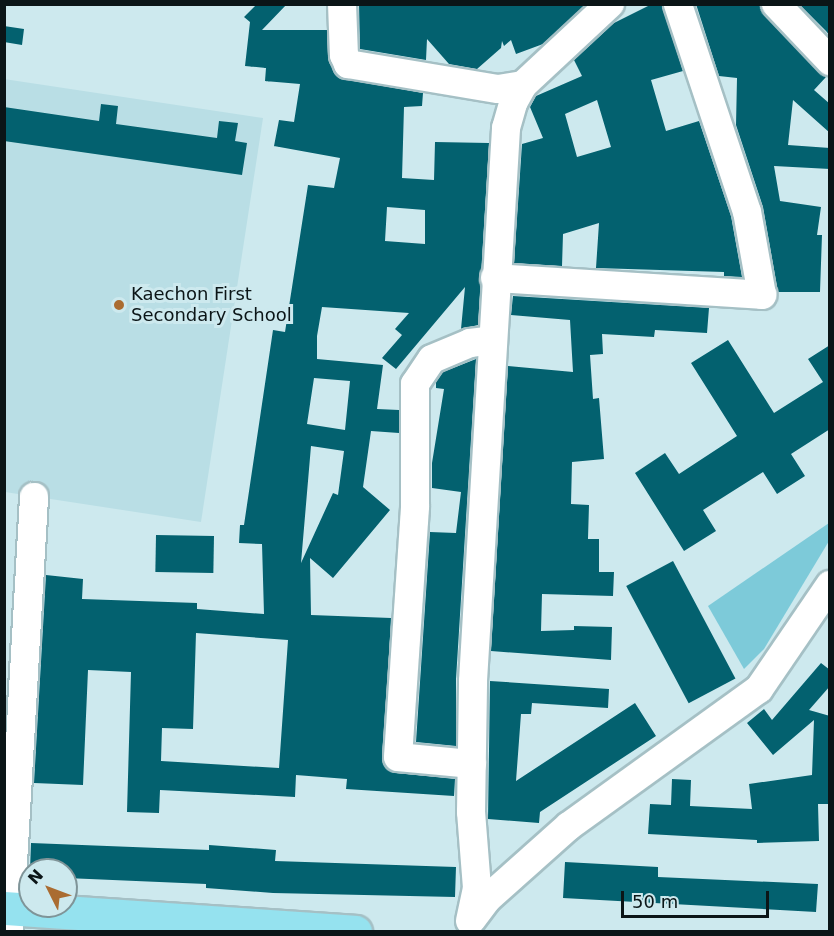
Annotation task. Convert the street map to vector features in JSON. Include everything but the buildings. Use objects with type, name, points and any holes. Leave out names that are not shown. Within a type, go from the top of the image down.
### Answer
[{"type":"main road","points":[[8,916],[355,932]]},
{"type":"street","points":[[342,4],[344,55],[348,64],[498,89],[523,85]]},
{"type":"street","points":[[468,926],[477,888],[472,764],[473,681],[495,278],[506,128],[513,103],[523,85],[610,4]]},
{"type":"street","points":[[495,278],[762,295],[747,212],[678,4]]},
{"type":"street","points":[[776,4],[830,61]]},
{"type":"street","points":[[472,764],[398,757],[415,506],[415,391],[423,369],[432,359],[470,343],[493,340]]},
{"type":"street","points":[[8,916],[13,724],[34,497]]},
{"type":"street","points":[[468,926],[486,899],[569,826],[759,689],[830,585]]},
{"type":"shaded area","name":"Kaechon First Secondary School","points":[[4,79],[263,118],[201,522],[5,492]]},
{"type":"shaded area","points":[[829,523],[829,541],[764,649],[744,669],[708,606]]},
{"type":"place","name":"Kaechon First Secondary School","points":[[119,305]]}]
